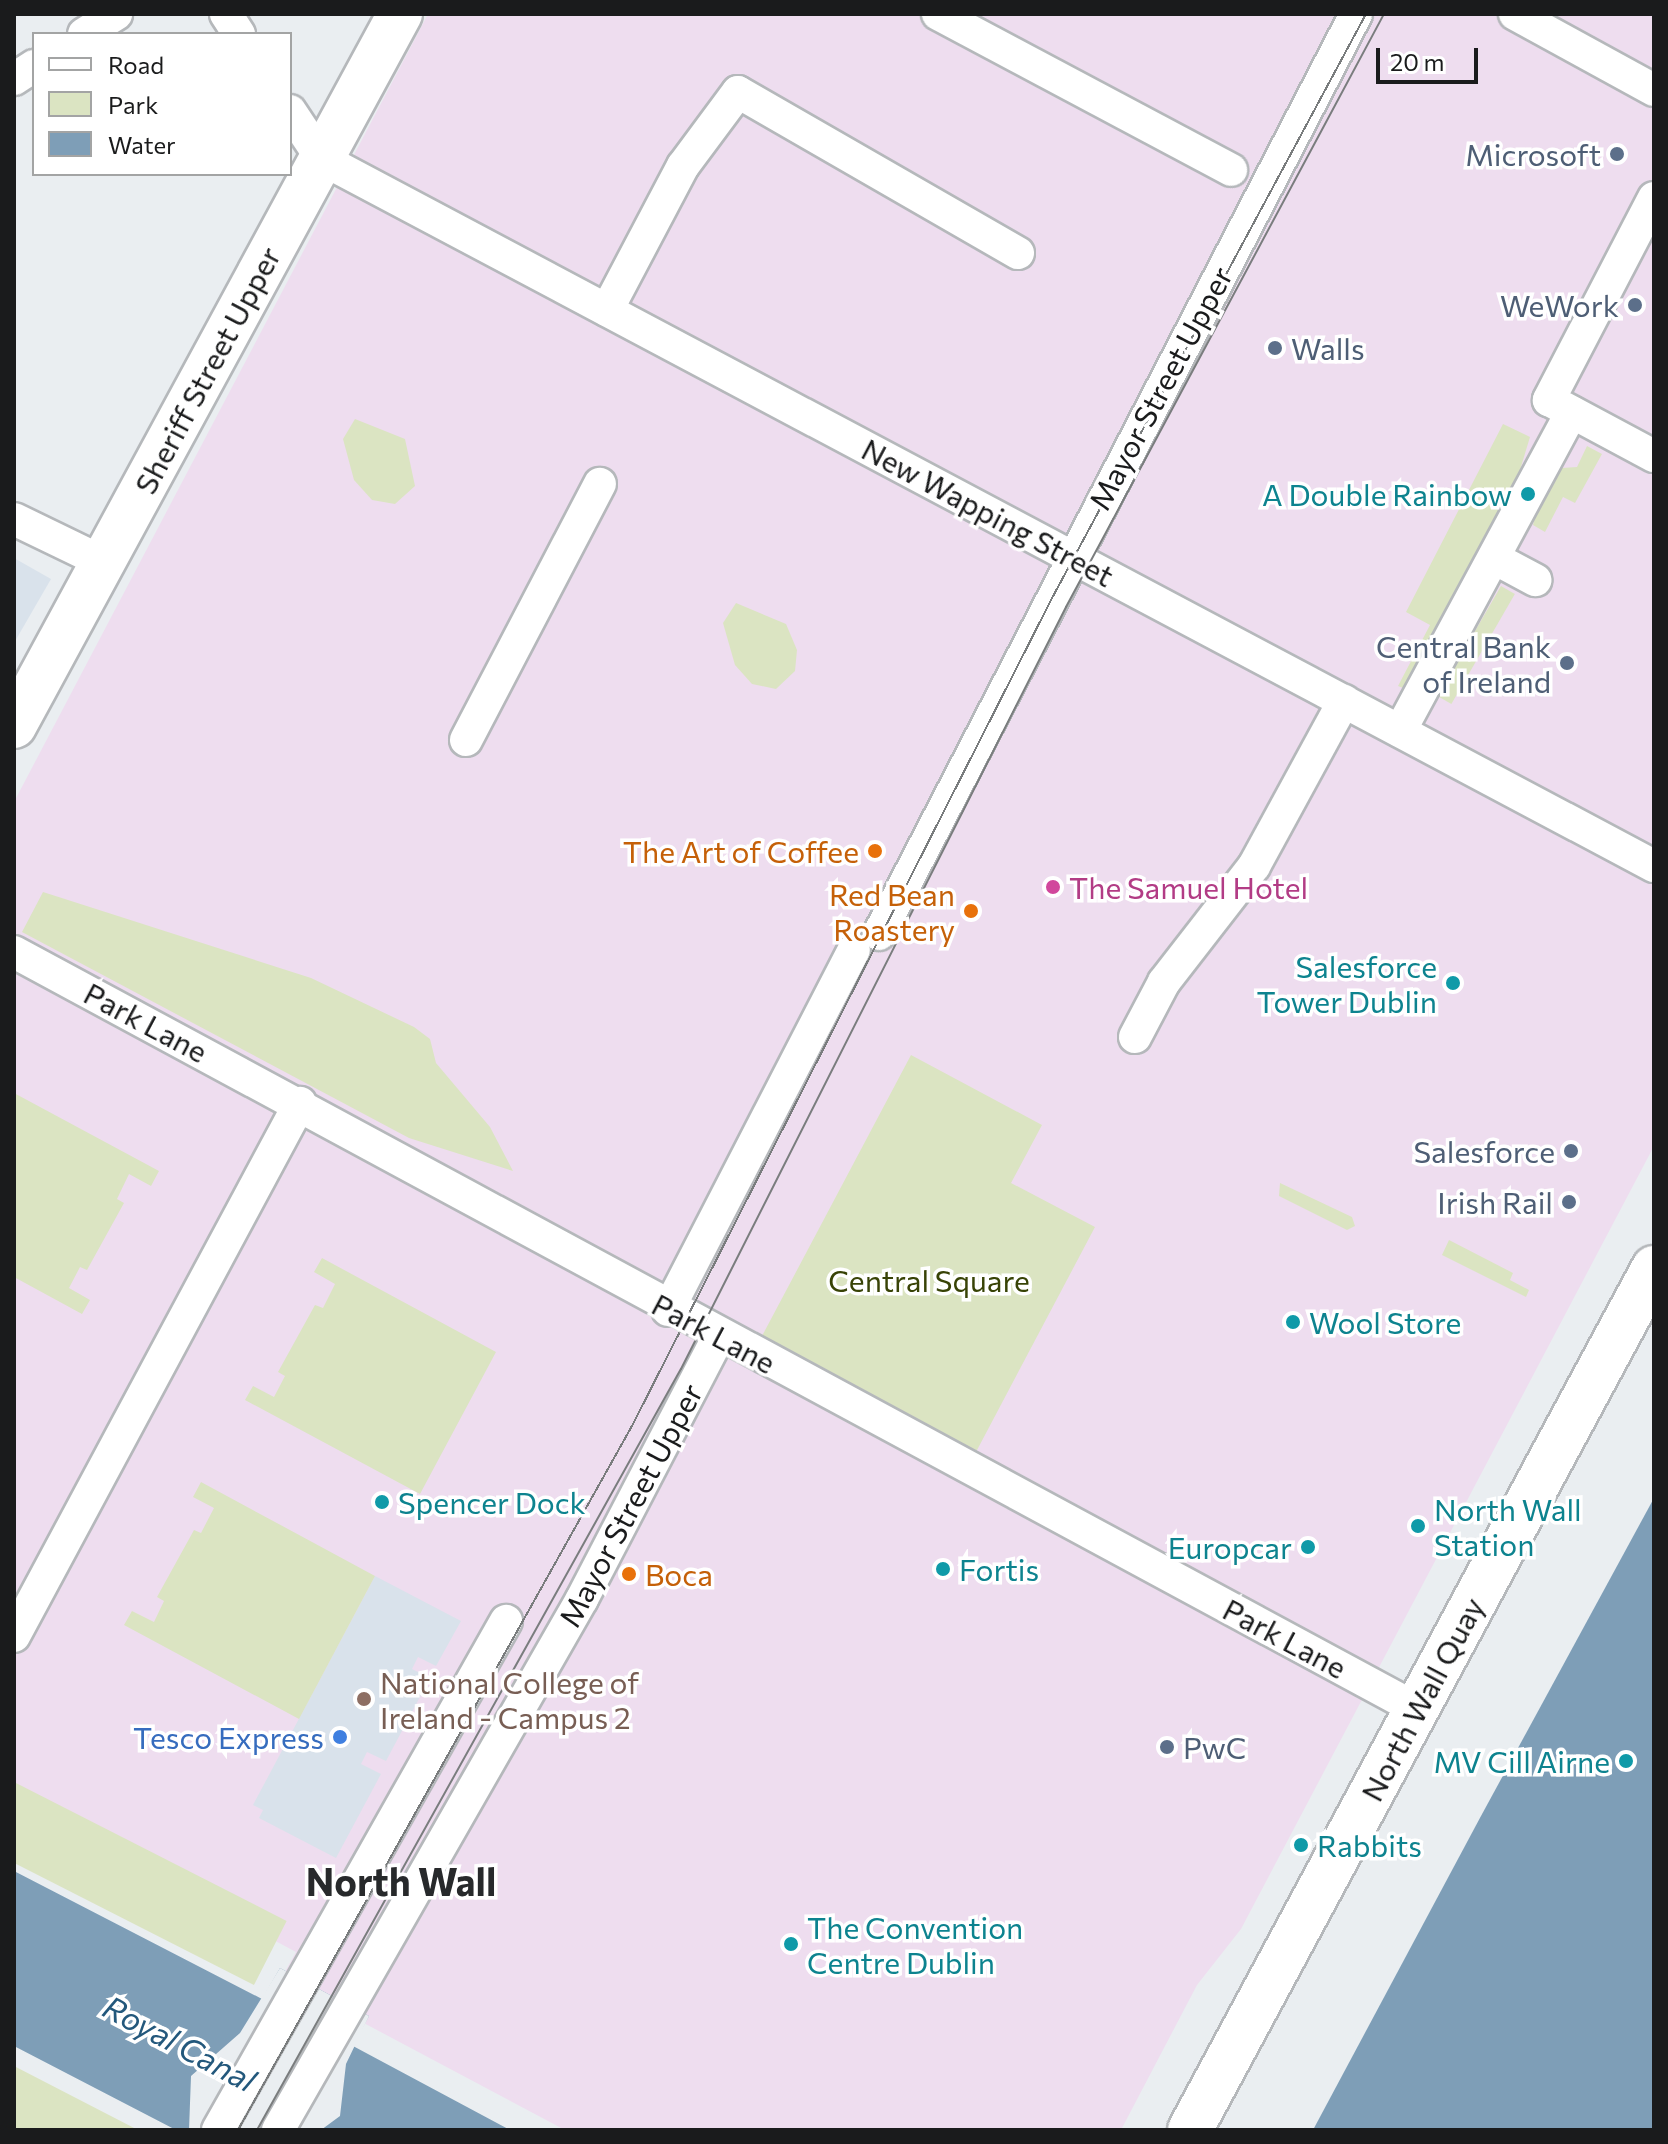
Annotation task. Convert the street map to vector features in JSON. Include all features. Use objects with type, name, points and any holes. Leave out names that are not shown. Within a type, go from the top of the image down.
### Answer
[{"type":"main road","name":"Sheriff Street Upper","points":[[14,726],[400,14]]},
{"type":"main road","name":"North Wall Quay","points":[[1190,2130],[1654,1268]]},
{"type":"street","points":[[87,32],[116,14]]},
{"type":"street","points":[[226,14],[238,32]]},
{"type":"street","points":[[938,14],[1231,170]]},
{"type":"street","name":"Mayor Street Upper","points":[[668,1310],[867,942],[1356,14]]},
{"type":"street","points":[[1515,14],[1654,90]]},
{"type":"street","points":[[14,79],[32,67]]},
{"type":"street","points":[[607,310],[683,166],[738,92],[1018,253]]},
{"type":"street","points":[[292,114],[322,159]]},
{"type":"street","name":"New Wapping Street","points":[[322,159],[1654,866]]},
{"type":"street","points":[[1654,198],[1549,400],[1654,456]]},
{"type":"street","points":[[1400,731],[1572,412]]},
{"type":"street","points":[[466,740],[600,484]]},
{"type":"street","points":[[14,519],[100,567]]},
{"type":"street","points":[[1494,558],[1535,580]]},
{"type":"street","points":[[1135,1037],[1164,982],[1254,866],[1344,701]]},
{"type":"street","name":"Park Lane","points":[[14,952],[300,1103],[668,1310],[1417,1709]]},
{"type":"street","points":[[14,1636],[300,1103]]},
{"type":"street","name":"Mayor Street Upper","points":[[278,2130],[582,1599],[719,1336]]},
{"type":"street","points":[[218,2130],[506,1621]]},
{"type":"shaded area","points":[[428,14],[1654,14],[1654,1146],[1241,1929],[1197,1985],[1121,2130],[565,2130],[281,1979],[296,1952],[14,1801],[14,802]]},
{"type":"shaded area","points":[[14,558],[51,579],[14,643]]},
{"type":"shaded area","name":"National College of Ireland - Campus 2","points":[[375,1576],[461,1621],[436,1666],[418,1657],[412,1669],[430,1678],[386,1761],[367,1752],[361,1764],[381,1774],[336,1858],[259,1818],[263,1810],[253,1805]]},
{"type":"green space","points":[[355,419],[405,439],[415,486],[395,504],[372,500],[354,480],[343,439]]},
{"type":"green space","points":[[1503,424],[1530,437],[1517,480],[1408,690],[1398,686],[1430,625],[1406,612]]},
{"type":"green space","points":[[1587,446],[1602,454],[1575,503],[1563,497],[1545,532],[1533,525],[1547,469],[1577,467]]},
{"type":"green space","points":[[1501,586],[1515,594],[1451,704],[1438,696]]},
{"type":"green space","points":[[736,603],[786,624],[797,650],[795,671],[776,689],[752,684],[735,665],[723,623]]},
{"type":"green space","points":[[43,892],[311,978],[414,1027],[430,1039],[436,1063],[490,1127],[513,1171],[409,1138],[22,932]]},
{"type":"green space","name":"Central Square","points":[[911,1055],[1042,1125],[1011,1183],[1095,1227],[976,1452],[761,1338]]},
{"type":"green space","points":[[14,1093],[159,1171],[151,1186],[129,1174],[117,1199],[124,1203],[87,1270],[80,1267],[69,1288],[90,1300],[82,1314],[14,1277]]},
{"type":"green space","points":[[1280,1183],[1352,1217],[1355,1226],[1347,1230],[1279,1196]]},
{"type":"green space","points":[[1449,1240],[1513,1273],[1510,1280],[1529,1290],[1526,1297],[1442,1255]]},
{"type":"green space","points":[[322,1258],[496,1352],[420,1494],[245,1400],[253,1386],[274,1397],[285,1376],[278,1372],[315,1305],[323,1308],[335,1284],[314,1272]]},
{"type":"green space","points":[[201,1482],[375,1576],[299,1719],[124,1625],[132,1611],[154,1622],[164,1601],[157,1597],[194,1530],[201,1533],[214,1508],[193,1497]]},
{"type":"green space","points":[[14,1782],[287,1921],[254,1985],[14,1863]]},
{"type":"green space","points":[[14,2066],[138,2130],[14,2130]]},
{"type":"water","points":[[1654,1498],[1654,2130],[1313,2130],[1481,1816]]},
{"type":"water","name":"Royal Canal","points":[[14,1871],[262,1999],[280,1968],[369,2016],[353,2046],[510,2130],[176,2130],[14,2046]]},
{"type":"pier","points":[[280,1968],[369,2016],[346,2064],[340,2116],[321,2130],[189,2130],[191,2076],[240,2033]]},
{"type":"tram line","points":[[238,2130],[633,1424],[1051,600],[1366,14]]},
{"type":"tram line","points":[[257,2130],[681,1369],[1066,607],[1384,14]]},
{"type":"place","name":"Microsoft","points":[[1617,154]]},
{"type":"place","name":"WeWork","points":[[1635,305]]},
{"type":"place","name":"Walls","points":[[1275,348]]},
{"type":"place","name":"A Double Rainbow","points":[[1528,494]]},
{"type":"place","name":"Central Bank of Ireland","points":[[1567,663]]},
{"type":"place","name":"The Art of Coffee","points":[[875,851]]},
{"type":"place","name":"The Samuel Hotel","points":[[1053,887]]},
{"type":"place","name":"Red Bean Roastery","points":[[971,911]]},
{"type":"place","name":"Salesforce Tower Dublin","points":[[1453,983]]},
{"type":"place","name":"Salesforce","points":[[1571,1151]]},
{"type":"place","name":"Irish Rail","points":[[1569,1202]]},
{"type":"place","name":"Wool Store","points":[[1293,1322]]},
{"type":"place","name":"Spencer Dock","points":[[382,1502]]},
{"type":"place","name":"North Wall Station","points":[[1418,1526]]},
{"type":"place","name":"Europcar","points":[[1308,1547]]},
{"type":"place","name":"Fortis","points":[[943,1569]]},
{"type":"place","name":"Boca","points":[[629,1574]]},
{"type":"place","name":"National College of Ireland - Campus 2","points":[[364,1699]]},
{"type":"place","name":"Tesco Express","points":[[340,1737]]},
{"type":"place","name":"PwC","points":[[1167,1747]]},
{"type":"place","name":"MV Cill Airne","points":[[1626,1761]]},
{"type":"place","name":"Rabbits","points":[[1301,1845]]},
{"type":"place","name":"The Convention Centre Dublin","points":[[791,1944]]},
{"type":"district","name":"North Wall","points":[[401,1881]]}]
